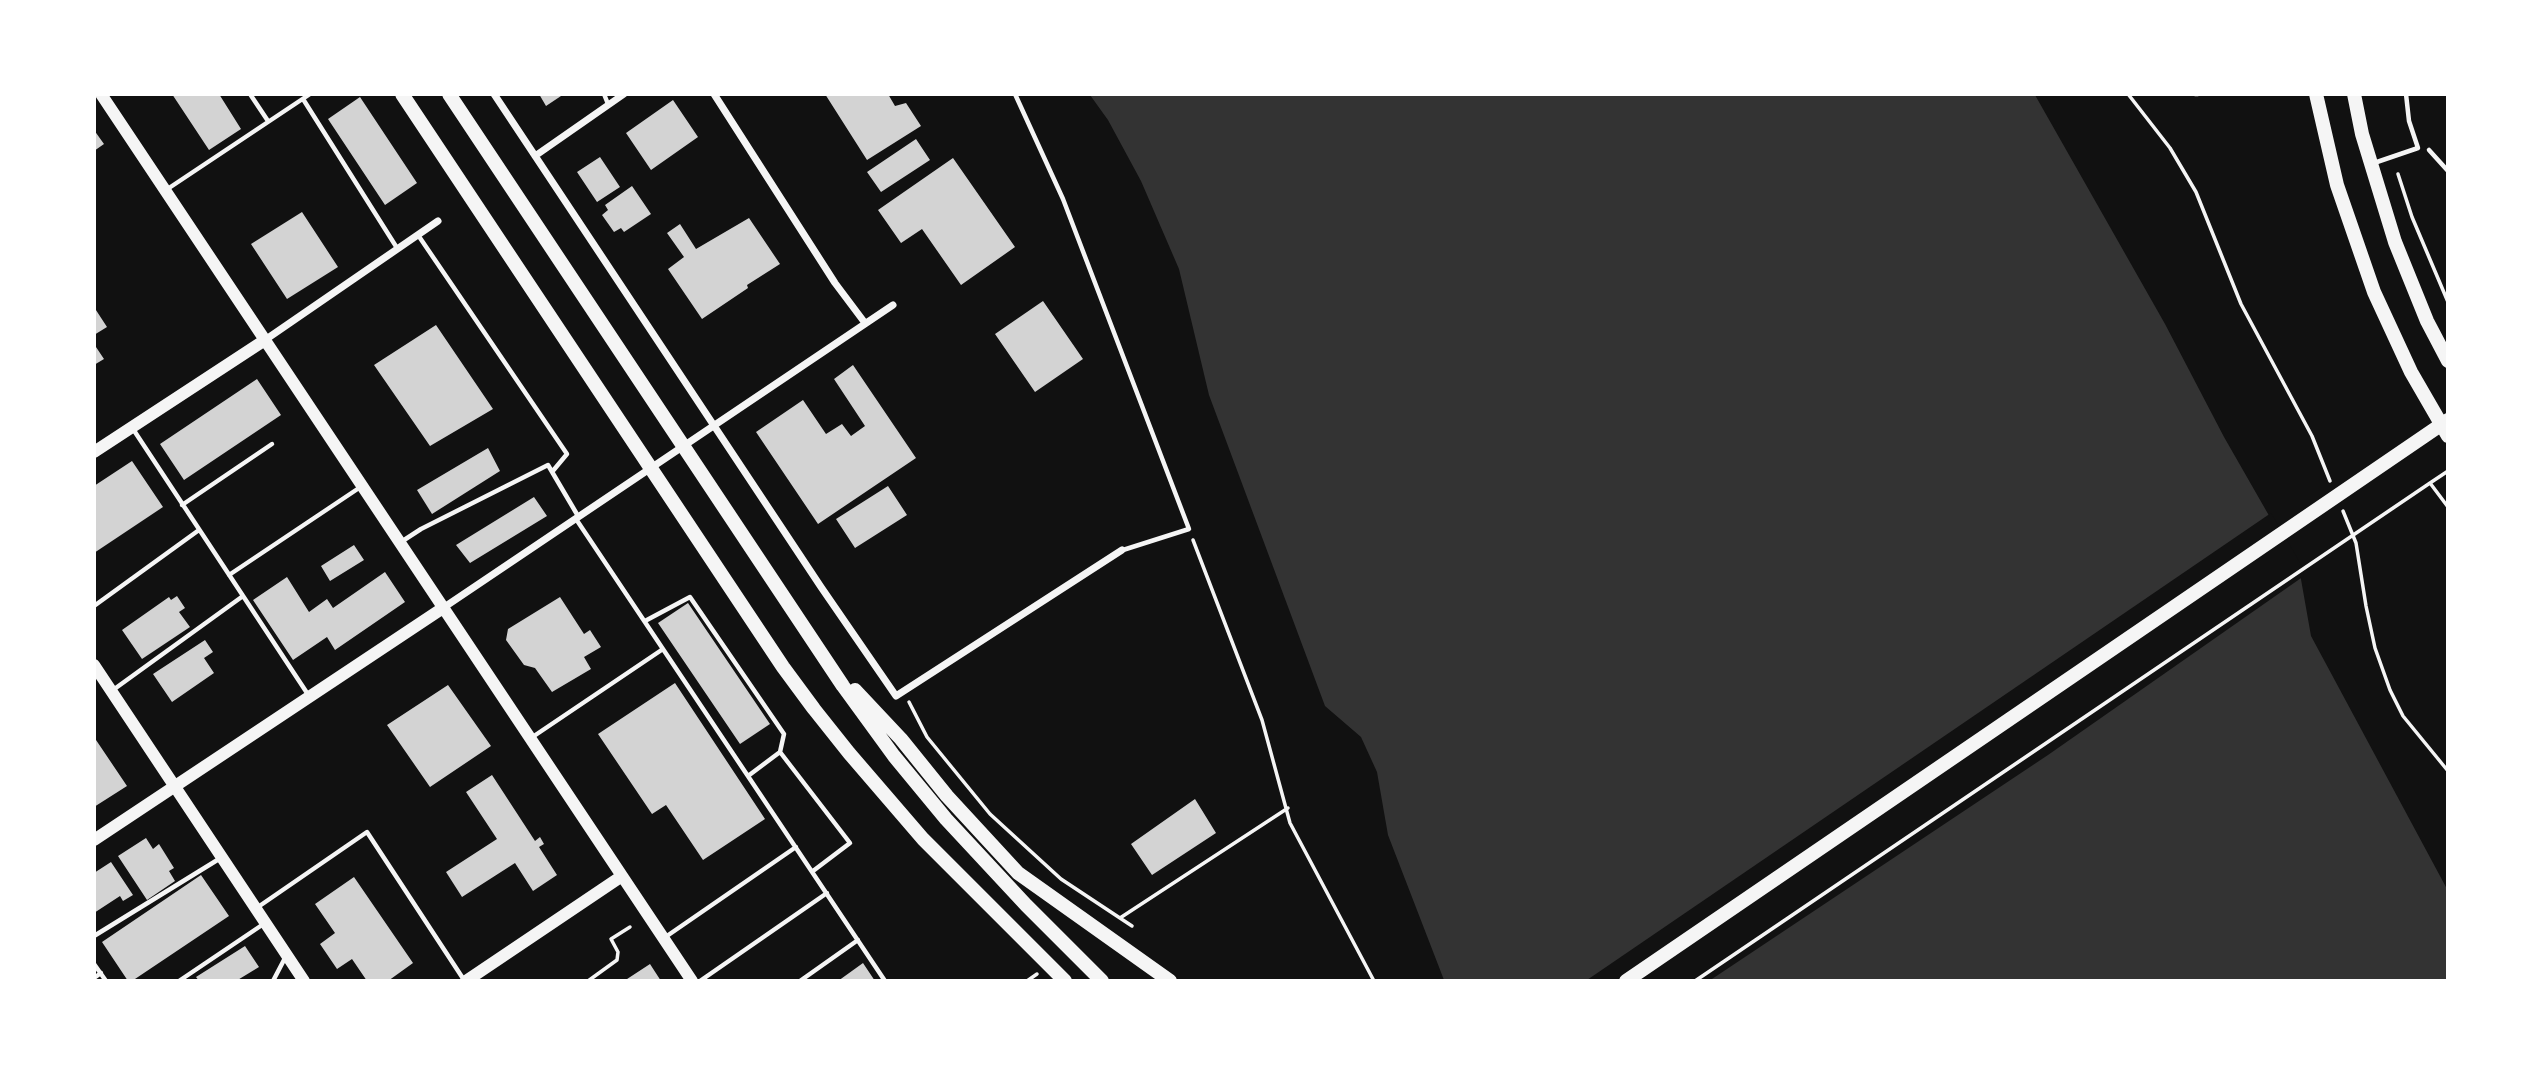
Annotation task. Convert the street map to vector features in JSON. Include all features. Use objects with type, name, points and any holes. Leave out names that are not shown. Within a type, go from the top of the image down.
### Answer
[{"type":"main road","points":[[402,94],[783,667],[849,753],[923,839],[1065,981]]},
{"type":"main road","points":[[449,94],[681,446],[817,647],[894,755],[946,819],[1102,981]]},
{"type":"main road","points":[[2316,94],[2334,172],[2374,292],[2411,372],[2448,436]]},
{"type":"main road","points":[[2354,94],[2366,147],[2400,254],[2427,321],[2448,361]]},
{"type":"main road","points":[[1626,981],[2448,420]]},
{"type":"main road","points":[[817,647],[901,739],[996,852],[1018,873],[1170,981]]},
{"type":"street","points":[[101,94],[692,981]]},
{"type":"street","points":[[494,94],[896,696],[1122,550]]},
{"type":"street","points":[[535,156],[624,94]]},
{"type":"street","points":[[713,94],[835,283],[865,323]]},
{"type":"street","points":[[94,452],[265,340],[438,221]]},
{"type":"street","points":[[94,840],[893,305]]},
{"type":"street","points":[[94,665],[304,981]]},
{"type":"street","points":[[465,981],[622,876]]},
{"type":"lane","points":[[250,94],[268,121]]},
{"type":"lane","points":[[165,191],[310,94]]},
{"type":"lane","points":[[604,94],[608,104]]},
{"type":"lane","points":[[1015,94],[1063,199],[1189,529],[1122,550]]},
{"type":"lane","points":[[2371,164],[2418,148],[2409,121],[2406,94]]},
{"type":"lane","points":[[303,99],[397,248]]},
{"type":"lane","points":[[2429,150],[2448,171]]},
{"type":"lane","points":[[418,235],[567,454],[552,472]]},
{"type":"lane","points":[[131,427],[310,697]]},
{"type":"lane","points":[[182,505],[271,444]]},
{"type":"lane","points":[[400,543],[421,529],[548,465],[577,518],[885,981]]},
{"type":"lane","points":[[229,575],[362,486]]},
{"type":"lane","points":[[94,606],[199,530]]},
{"type":"lane","points":[[112,691],[243,596]]},
{"type":"lane","points":[[645,621],[690,597],[783,734],[780,752],[748,776]]},
{"type":"lane","points":[[530,738],[663,649]]},
{"type":"lane","points":[[780,752],[850,843],[813,872]]},
{"type":"lane","points":[[256,908],[367,832],[465,981]]},
{"type":"lane","points":[[663,938],[796,847]]},
{"type":"lane","points":[[94,936],[222,857]]},
{"type":"lane","points":[[700,981],[827,893]]},
{"type":"lane","points":[[178,981],[266,923]]},
{"type":"lane","points":[[800,981],[858,940]]},
{"type":"lane","points":[[273,981],[287,955]]},
{"type":"lane","points":[[94,964],[106,981]]},
{"type":"lane","points":[[94,978],[101,974]]},
{"type":"path","points":[[2128,94],[2170,148],[2196,192],[2241,304],[2312,436],[2334,489]]},
{"type":"path","points":[[2398,174],[2412,217],[2448,302]]},
{"type":"path","points":[[1696,981],[2448,471]]},
{"type":"path","points":[[2430,483],[2448,507]]},
{"type":"path","points":[[2339,502],[2356,542],[2375,648],[2390,690],[2403,716],[2448,771]]},
{"type":"path","points":[[1189,529],[1262,720],[1290,823],[1374,981]]},
{"type":"path","points":[[903,691],[928,737],[990,814],[1061,879],[1132,926]]},
{"type":"path","points":[[1110,924],[1288,808]]},
{"type":"path","points":[[587,981],[596,978],[617,960],[618,952],[611,939],[631,927]]},
{"type":"path","points":[[1027,981],[1040,972]]},
{"type":"shaded area","points":[[1090,95],[2035,95],[2299,568],[2311,636],[2447,889],[2447,980],[1444,980],[1388,835],[1377,772],[1361,737],[1325,706],[1209,395],[1179,269],[1141,181],[1108,120]]},
{"type":"pier","points":[[2271,513],[2302,566],[2304,576],[2048,755],[1709,981],[1587,980]]},
{"type":"building","points":[[172,94],[219,94],[241,129],[209,150]]},
{"type":"building","points":[[539,94],[564,94],[546,106]]},
{"type":"building","points":[[825,94],[888,94],[895,106],[906,103],[921,126],[867,160]]},
{"type":"building","points":[[360,97],[417,183],[385,205],[328,119]]},
{"type":"building","points":[[673,100],[698,137],[651,170],[626,133]]},
{"type":"building","points":[[94,130],[104,144],[94,151]]},
{"type":"building","points":[[916,139],[930,160],[881,192],[867,172]]},
{"type":"building","points":[[600,157],[620,187],[597,202],[577,172]]},
{"type":"building","points":[[953,158],[1015,247],[961,285],[922,229],[901,243],[878,210]]},
{"type":"building","points":[[632,186],[651,214],[624,232],[621,228],[614,232],[602,215],[608,210],[605,205]]},
{"type":"building","points":[[302,212],[338,267],[287,299],[251,244]]},
{"type":"building","points":[[749,218],[780,264],[702,319],[668,269],[684,257],[667,233],[680,224],[696,249]]},
{"type":"building","points":[[1043,301],[1083,359],[1035,392],[995,334]]},
{"type":"building","points":[[94,307],[107,327],[94,335]]},
{"type":"building","points":[[436,325],[493,409],[430,446],[374,365]]},
{"type":"building","points":[[94,344],[104,359],[94,365]]},
{"type":"building","points":[[853,365],[916,458],[818,524],[756,432],[803,400],[826,434],[842,424],[851,436],[865,426],[834,379]]},
{"type":"building","points":[[257,379],[281,415],[184,480],[160,444]]},
{"type":"building","points":[[488,448],[500,471],[432,514],[417,490]]},
{"type":"building","points":[[132,461],[163,507],[94,553],[94,486]]},
{"type":"building","points":[[888,486],[907,515],[855,548],[836,519]]},
{"type":"building","points":[[534,497],[547,516],[470,563],[456,545]]},
{"type":"building","points":[[354,545],[364,560],[330,581],[321,566]]},
{"type":"building","points":[[385,572],[405,602],[335,650],[327,637],[293,660],[253,600],[287,577],[309,612],[327,599],[333,608]]},
{"type":"building","points":[[177,596],[185,608],[179,612],[190,627],[142,659],[122,630],[169,597],[171,600]]},
{"type":"building","points":[[560,597],[584,634],[590,630],[601,647],[584,657],[591,669],[552,692],[535,668],[524,665],[506,640],[508,629]]},
{"type":"building","points":[[688,603],[770,724],[740,744],[658,623]]},
{"type":"building","points":[[205,640],[213,652],[204,658],[214,673],[172,702],[153,674]]},
{"type":"building","points":[[675,683],[765,819],[703,860],[666,805],[652,814],[598,734]]},
{"type":"building","points":[[448,685],[491,746],[430,787],[387,725]]},
{"type":"building","points":[[94,737],[127,786],[94,807]]},
{"type":"building","points":[[492,775],[535,841],[540,837],[544,844],[539,847],[557,875],[533,891],[515,863],[462,897],[446,872],[497,839],[466,792]]},
{"type":"building","points":[[1195,799],[1216,833],[1152,875],[1131,844]]},
{"type":"building","points":[[146,838],[153,849],[159,844],[174,868],[169,871],[175,881],[147,900],[118,856]]},
{"type":"building","points":[[111,862],[133,895],[123,901],[120,896],[94,913],[94,873]]},
{"type":"building","points":[[201,875],[229,916],[132,981],[128,981],[102,942]]},
{"type":"building","points":[[354,877],[413,963],[388,981],[367,981],[352,959],[337,969],[320,944],[335,933],[315,904]]},
{"type":"building","points":[[245,946],[259,967],[236,981],[199,981],[196,977]]},
{"type":"building","points":[[863,963],[875,981],[838,981]]},
{"type":"building","points":[[650,964],[661,981],[624,981]]}]
